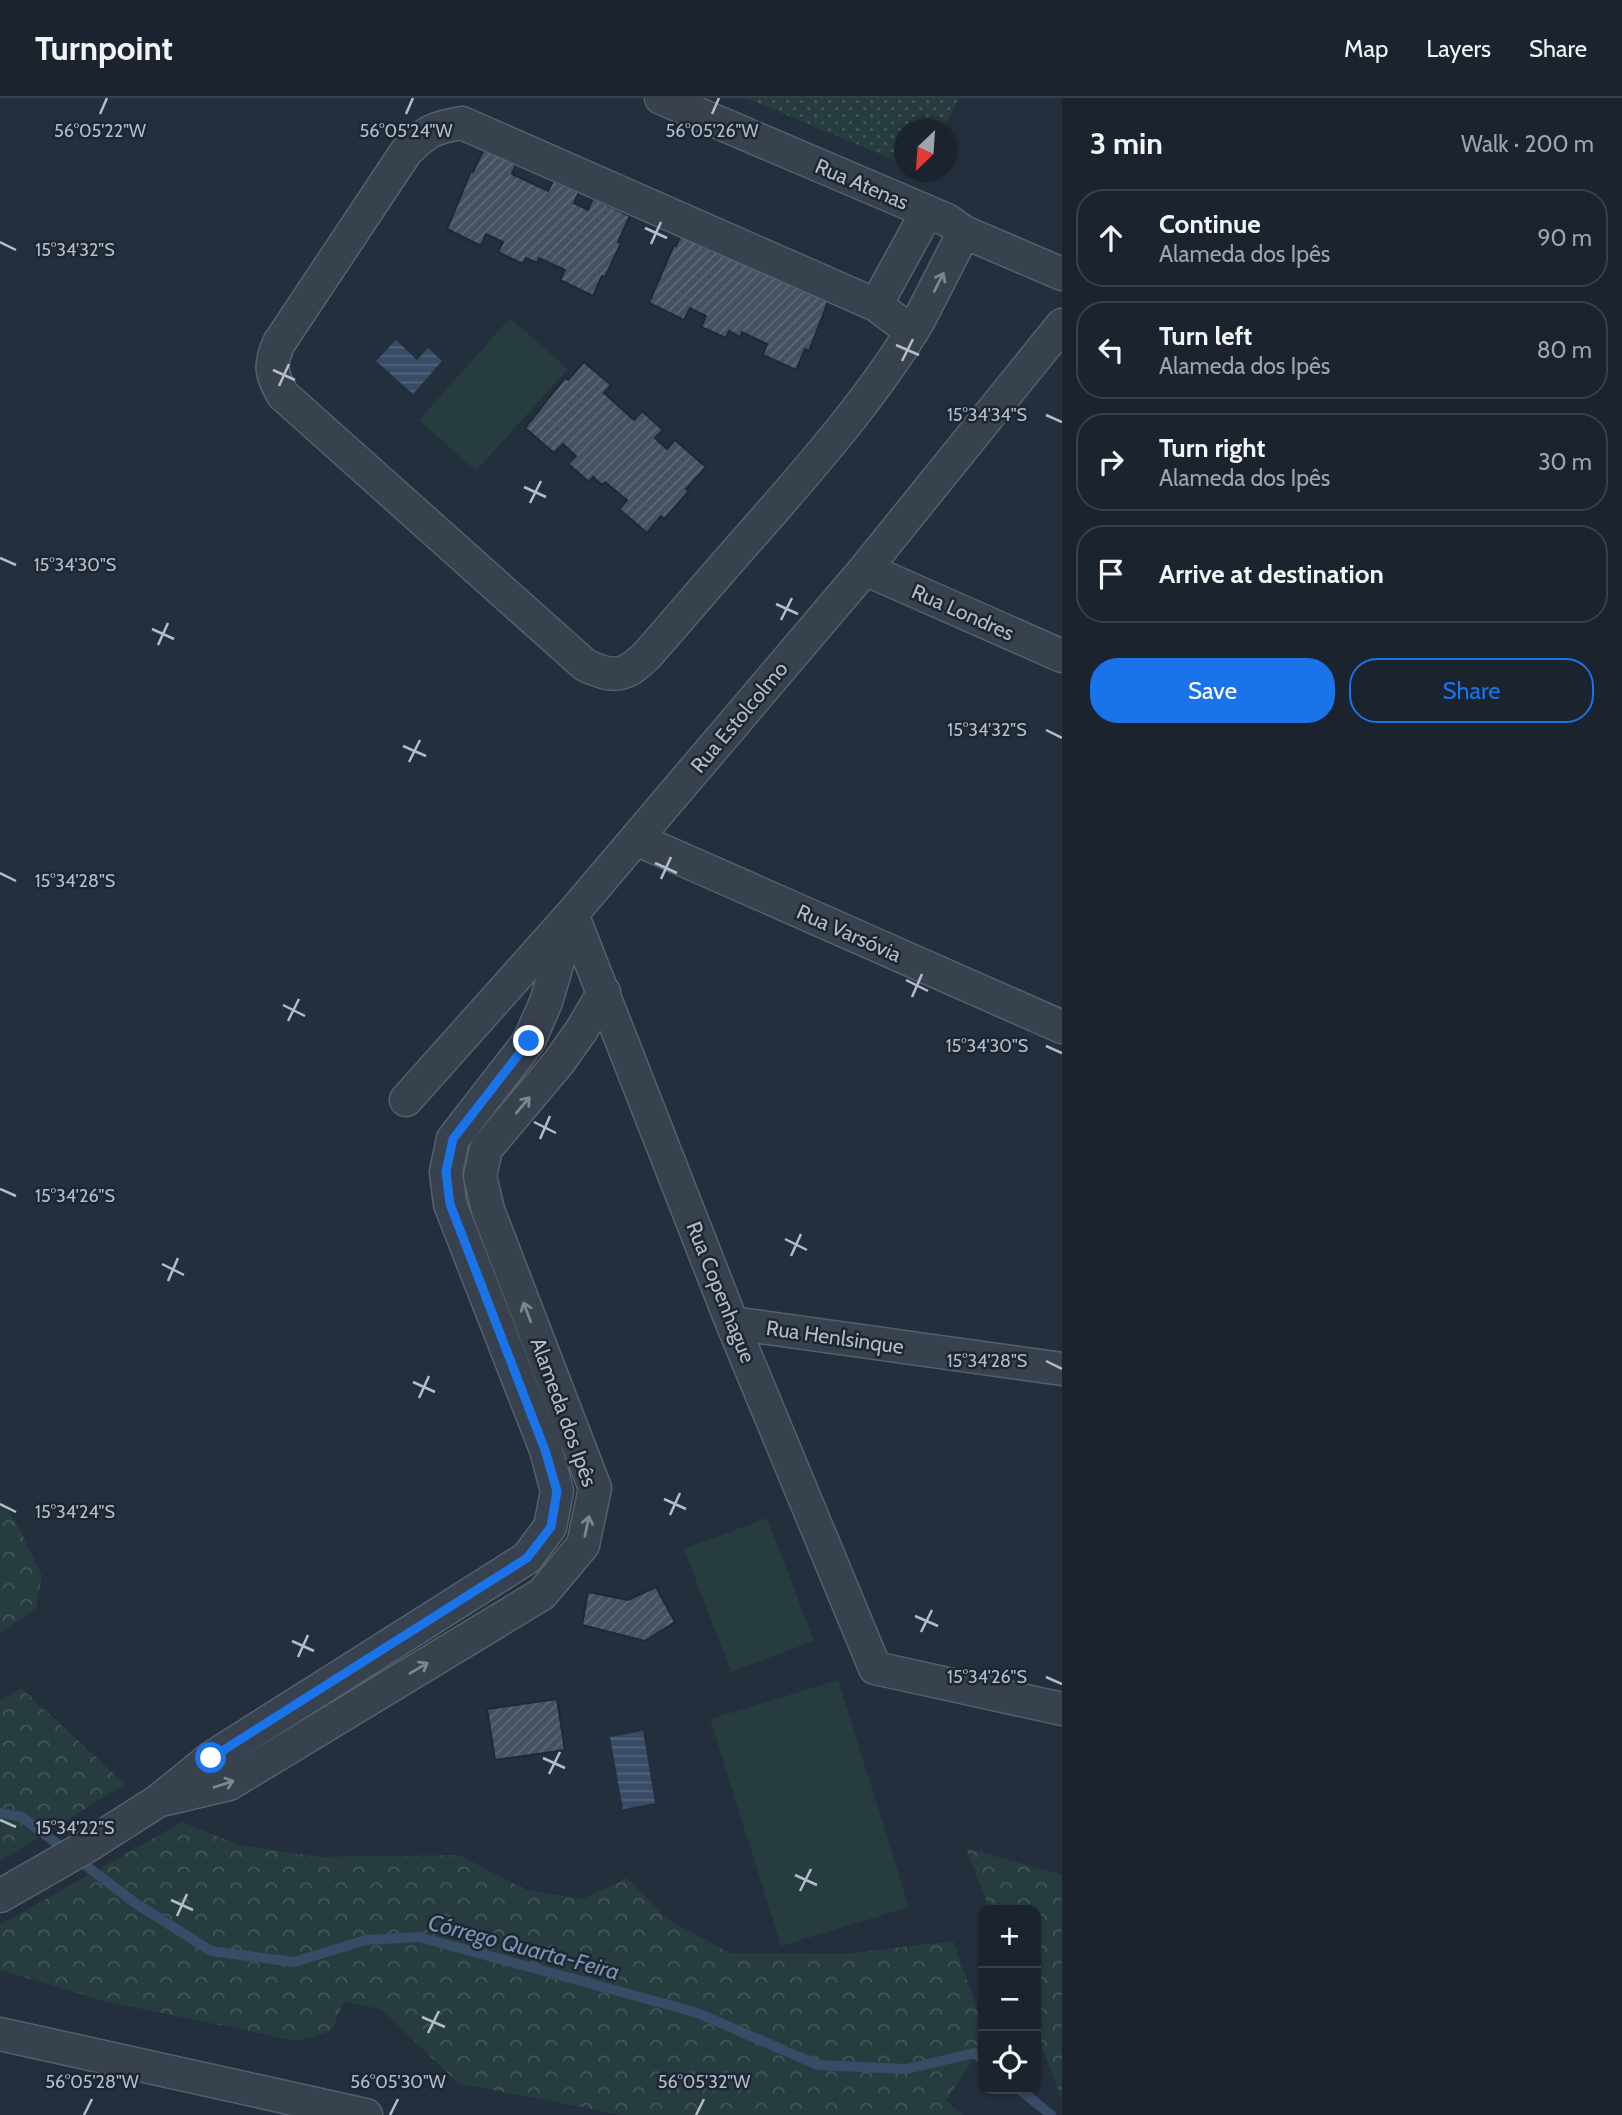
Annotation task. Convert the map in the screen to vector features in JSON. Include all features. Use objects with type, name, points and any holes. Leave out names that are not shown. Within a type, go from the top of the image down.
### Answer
[{"type":"street","name":"Rua Atenas","points":[[661,98],[947,220],[964,232],[1062,274]]},
{"type":"street","points":[[912,332],[876,305],[462,124],[441,127],[422,135],[406,152],[279,343],[272,358],[273,379],[283,395],[585,665],[600,672],[617,674],[632,670],[648,654],[806,472],[878,384],[912,332],[964,232]]},
{"type":"street","points":[[876,305],[927,212]]},
{"type":"street","name":"Rua Estolcolmo","points":[[406,1100],[572,914],[865,569],[1062,325]]},
{"type":"street","name":"Rua Londres","points":[[865,569],[1062,656]]},
{"type":"street","name":"Rua Varsóvia","points":[[636,839],[1062,1027]]},
{"type":"street","name":"Rua Copenhague","points":[[572,914],[732,1324],[875,1668],[1062,1709]]},
{"type":"street","name":"Alameda dos Ipês","points":[[3,1894],[89,1845],[158,1801],[211,1758],[527,1558],[551,1527],[557,1491],[545,1450],[450,1204],[446,1172],[453,1139],[529,1041],[546,1002],[572,914]]},
{"type":"street","points":[[453,1139],[486,1149],[559,1062],[604,992]]},
{"type":"street","points":[[546,1002],[581,1031]]},
{"type":"street","name":"Alameda dos Ipês","points":[[158,1801],[229,1784],[542,1594],[583,1545],[596,1488],[488,1210],[480,1176],[486,1149]]},
{"type":"street","name":"Rua Henlsinque","points":[[732,1324],[1062,1368]]},
{"type":"street","points":[[557,1491],[596,1488]]},
{"type":"street","points":[[527,1558],[542,1594]]},
{"type":"street","points":[[0,2034],[273,2104],[366,2115]]},
{"type":"green space","points":[[746,98],[959,98],[948,119],[894,119],[894,160]]},
{"type":"green space","points":[[510,318],[568,369],[476,471],[419,420]]},
{"type":"green space","points":[[0,1498],[19,1528],[42,1576],[36,1608],[0,1633]]},
{"type":"green space","points":[[767,1518],[814,1641],[731,1672],[684,1549]]},
{"type":"green space","points":[[838,1680],[909,1907],[781,1946],[710,1719]]},
{"type":"green space","points":[[21,1688],[125,1784],[0,1861],[0,1701]]},
{"type":"green space","points":[[182,1822],[239,1845],[319,1857],[459,1855],[526,1890],[583,1899],[627,1878],[667,1919],[730,1953],[844,1954],[953,1941],[978,2011],[978,2052],[946,2101],[963,2115],[622,2115],[458,2083],[381,2009],[344,2002],[331,2031],[297,2041],[108,2002],[0,1970],[0,1925]]},
{"type":"green space","points":[[966,1848],[1062,1875],[1062,2100],[1041,2044],[1041,1905],[988,1905]]},
{"type":"water","points":[[396,340],[417,360],[428,348],[442,361],[413,394],[376,361]]},
{"type":"water","points":[[643,1731],[655,1803],[623,1809],[610,1737]]},
{"type":"building","points":[[484,149],[516,164],[512,174],[548,191],[553,181],[579,192],[574,203],[588,210],[593,198],[630,216],[618,242],[621,243],[593,296],[560,280],[565,270],[539,258],[537,263],[526,258],[523,264],[498,252],[503,242],[486,234],[481,246],[447,229],[471,171],[473,172]]},
{"type":"building","points":[[687,223],[833,289],[809,351],[805,349],[796,370],[763,355],[767,344],[742,332],[740,337],[729,331],[726,338],[701,327],[706,316],[690,308],[684,320],[649,303],[674,245],[676,246]]},
{"type":"building","points":[[584,362],[611,385],[604,393],[634,420],[642,411],[663,430],[655,438],[667,449],[675,440],[706,467],[664,519],[661,516],[647,533],[619,509],[627,500],[605,482],[602,485],[593,477],[589,482],[568,464],[576,456],[563,444],[554,453],[525,428],[565,378],[568,380]]},
{"type":"building","points":[[656,1587],[675,1622],[645,1641],[582,1625],[588,1592],[628,1600]]},
{"type":"building","points":[[557,1699],[565,1750],[495,1760],[487,1709]]},
{"type":"waterway","name":"Córrego Quarta-Feira","points":[[0,1813],[22,1817],[135,1903],[211,1951],[294,1962],[366,1940],[419,1937],[695,2012],[818,2065],[907,2069],[974,2053],[978,2056]]},
{"type":"waterway","name":"Córrego Quarta-Feira","points":[[1025,2094],[1051,2115]]},
{"type":"route","points":[[211,1758],[527,1558],[551,1527],[557,1491],[545,1450],[450,1204],[446,1172],[453,1139],[529,1041]]}]
